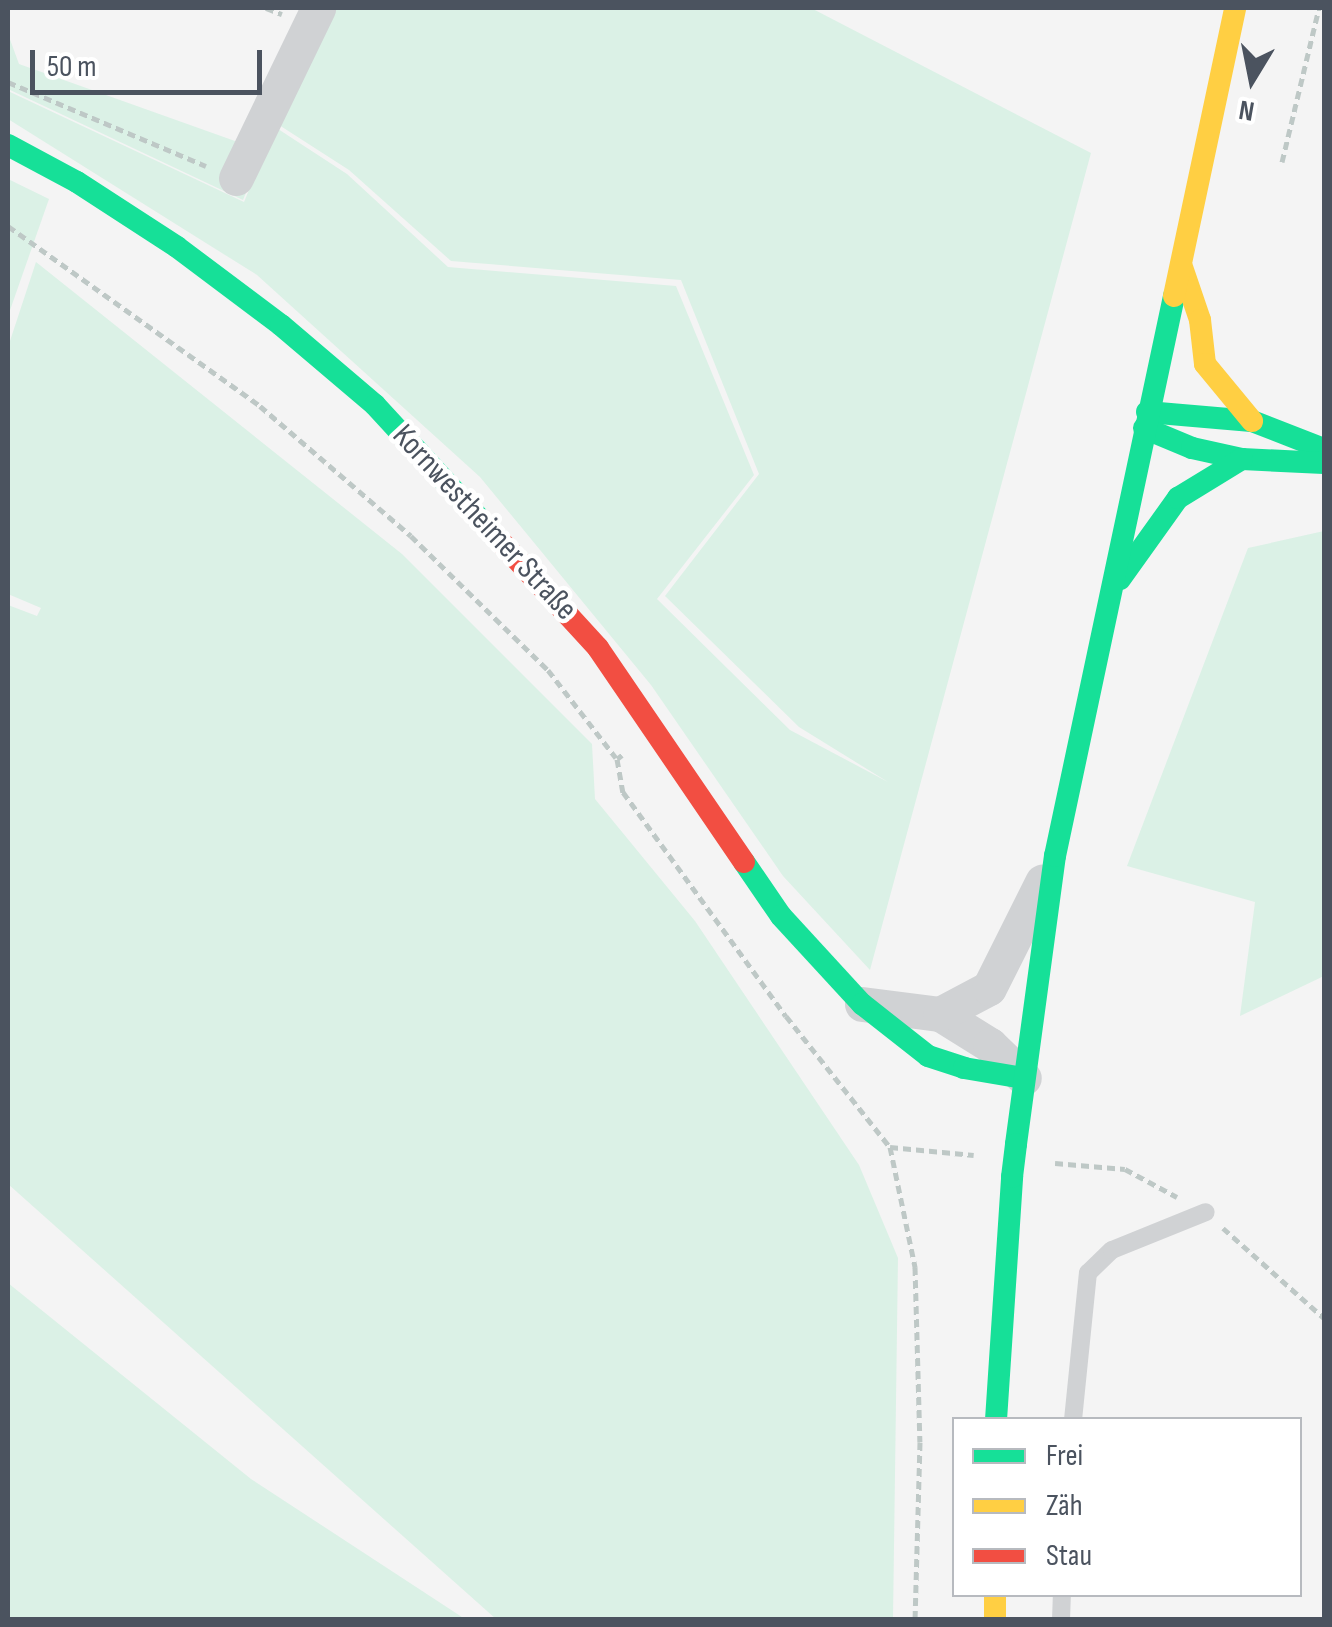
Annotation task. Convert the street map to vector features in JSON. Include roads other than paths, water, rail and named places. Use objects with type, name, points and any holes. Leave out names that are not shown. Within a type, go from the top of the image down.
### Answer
[{"type":"main road","points":[[996,1417],[1012,1176],[1055,856],[1235,8]]},
{"type":"main road","name":"Kornwestheimer Straße","points":[[8,145],[77,182],[178,247],[281,325],[376,406],[598,648],[781,916],[862,1004],[928,1056],[964,1068],[1024,1078]]},
{"type":"main road","points":[[1181,263],[1200,320],[1205,364],[1252,421]]},
{"type":"main road","points":[[1146,420],[1252,421],[1324,448]]},
{"type":"main road","points":[[1146,420],[1192,448],[1242,459],[1324,463]]},
{"type":"main road","points":[[1112,589],[1178,498],[1242,459]]},
{"type":"street","points":[[236,178],[318,8]]},
{"type":"street","points":[[940,1014],[989,988],[1055,856]]},
{"type":"street","points":[[862,1004],[940,1014],[990,1045],[1024,1078]]},
{"type":"lane","points":[[1074,1417],[1088,1272],[1112,1250],[1206,1212]]}]
